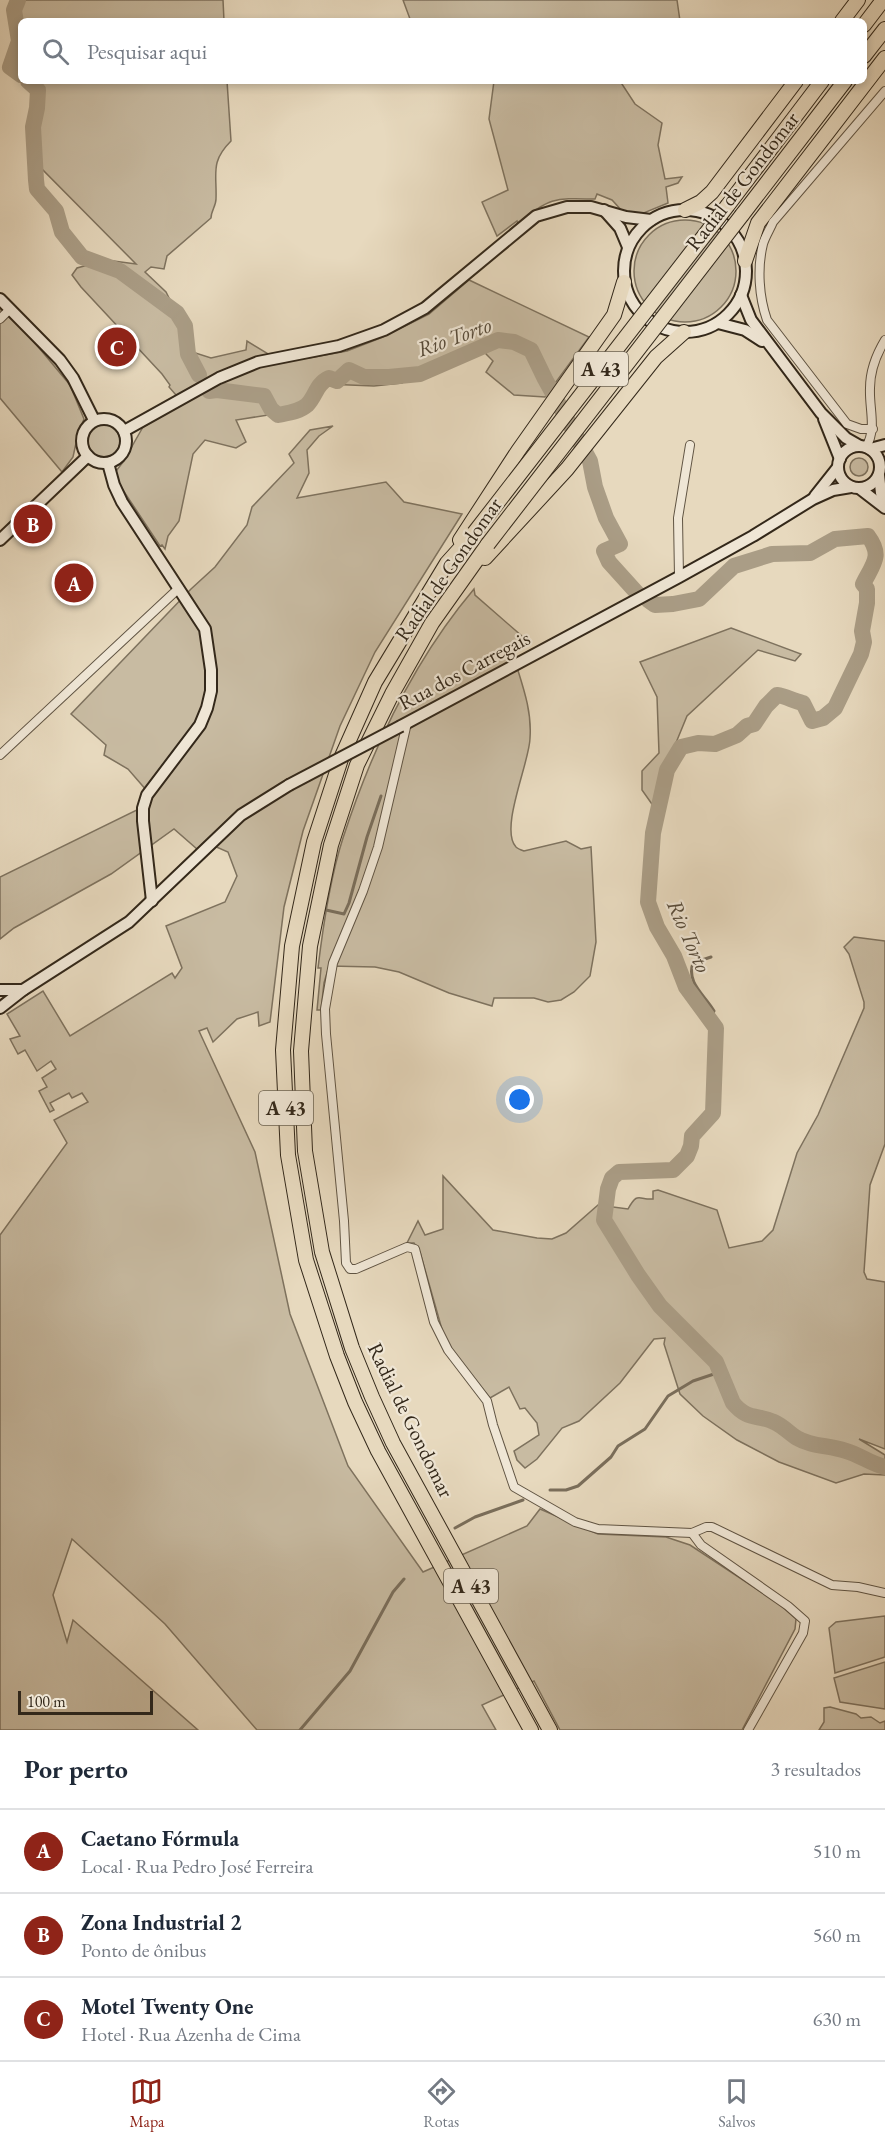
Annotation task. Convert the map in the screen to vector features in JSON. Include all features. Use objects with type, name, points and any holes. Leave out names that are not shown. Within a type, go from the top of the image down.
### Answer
[{"type":"highway","points":[[844,18],[858,0]]},
{"type":"highway","points":[[867,21],[883,0]]},
{"type":"highway","points":[[867,53],[885,29]]},
{"type":"highway","points":[[867,81],[885,58]]},
{"type":"highway","points":[[685,210],[701,202],[712,192],[794,84]]},
{"type":"highway","name":"Radial de Gondomar","points":[[531,1730],[378,1451],[337,1356],[306,1260],[288,1155],[283,1050],[291,946],[314,842],[338,767],[375,682],[447,563],[470,530],[728,205],[820,84]]},
{"type":"highway","name":"Radial de Gondomar","points":[[550,1729],[393,1443],[352,1348],[322,1252],[305,1151],[300,1051],[310,946],[331,845],[357,765],[392,694],[432,623],[843,84]]},
{"type":"highway","points":[[745,261],[758,223],[865,84]]},
{"type":"highway","name":"A 43","points":[[470,530],[614,315],[624,282]]},
{"type":"highway","name":"A 43","points":[[491,547],[567,469],[656,357],[684,332]]},
{"type":"street","points":[[873,429],[861,429],[847,424],[767,320],[761,302],[760,272],[763,244],[773,222],[885,91]]},
{"type":"street","points":[[124,431],[219,378],[258,362],[339,345],[384,330],[425,308],[536,216],[567,207],[604,210],[626,217],[651,220]]},
{"type":"street","points":[[604,210],[620,228],[628,247]]},
{"type":"street","points":[[685,210],[708,215],[728,228],[736,238],[745,261],[745,284],[728,315],[696,332],[661,328],[641,314],[624,282],[628,247],[638,232],[651,220],[673,211],[685,210]]},
{"type":"street","points":[[741,295],[751,320],[821,413],[846,438],[865,447],[879,459],[882,468],[882,493],[885,501]]},
{"type":"street","points":[[0,299],[60,360],[73,378],[94,420]]},
{"type":"street","points":[[0,319],[10,309]]},
{"type":"street","points":[[718,322],[745,330],[768,344]]},
{"type":"street","points":[[865,447],[872,438],[870,387],[876,354],[885,340]]},
{"type":"street","points":[[821,413],[836,445],[840,475],[844,482],[885,508]]},
{"type":"street","points":[[101,418],[115,421],[124,431],[127,444],[124,451],[114,461],[108,463],[88,456],[82,444],[82,437],[88,425],[94,420],[101,418]]},
{"type":"street","points":[[679,577],[678,518],[690,445]]},
{"type":"street","points":[[839,463],[844,452],[851,447],[885,445]]},
{"type":"street","points":[[0,540],[88,456]]},
{"type":"street","points":[[108,463],[122,502],[205,629],[209,648],[211,691],[200,725],[147,795],[143,808],[152,902]]},
{"type":"street","name":"Rua dos Carregais","points":[[813,499],[839,463]]},
{"type":"street","points":[[855,488],[868,487],[874,482],[882,468]]},
{"type":"street","name":"Rua dos Carregais","points":[[0,1008],[23,990],[129,922],[241,815],[289,785],[679,577],[813,499],[833,490],[855,488]]},
{"type":"street","points":[[0,755],[179,588]]},
{"type":"street","points":[[404,724],[378,847],[363,891],[333,963],[325,1009],[346,1263],[350,1269],[356,1269],[407,1247],[415,1249],[434,1322],[448,1350],[487,1401],[514,1487],[575,1522],[598,1529],[692,1533],[712,1527],[832,1585],[858,1587],[885,1593]]},
{"type":"street","points":[[0,990],[23,990]]},
{"type":"street","points":[[692,1533],[701,1545],[788,1606],[805,1621],[803,1633],[748,1730]]},
{"type":"shaded area","points":[[20,0],[223,0],[224,18],[20,18],[18,15]]},
{"type":"shaded area","points":[[403,0],[677,0],[680,18],[410,18]]},
{"type":"shaded area","points":[[36,84],[227,84],[231,141],[224,148],[217,162],[216,202],[211,218],[167,256],[164,269],[151,267],[145,272],[166,292],[182,324],[186,350],[211,358],[246,350],[247,341],[278,360],[307,353],[309,358],[347,351],[383,337],[429,314],[469,280],[589,337],[545,397],[514,395],[486,372],[493,361],[486,354],[486,342],[420,371],[402,383],[374,386],[325,384],[308,408],[299,414],[280,420],[268,415],[236,420],[246,442],[236,448],[205,440],[193,454],[179,521],[168,536],[165,549],[162,545],[160,546],[113,475],[143,427],[166,414],[175,403],[176,395],[162,374],[72,275],[77,268],[106,260],[136,264],[42,169],[32,129]]},
{"type":"shaded area","points":[[494,84],[622,84],[635,104],[662,123],[658,145],[665,179],[682,177],[678,183],[666,187],[668,203],[641,214],[634,224],[612,200],[597,194],[595,199],[561,199],[545,204],[497,236],[482,202],[508,190],[489,119]]},
{"type":"shaded area","points":[[685,220],[704,224],[721,235],[732,252],[736,271],[732,290],[721,307],[704,318],[685,322],[666,318],[649,307],[638,290],[634,271],[638,252],[649,235],[666,224]]},
{"type":"shaded area","points":[[0,308],[30,337],[70,385],[84,419],[73,457],[62,472],[0,398]]},
{"type":"shaded area","points":[[103,424],[115,429],[120,441],[115,453],[103,458],[91,453],[86,441],[91,429]]},
{"type":"shaded area","points":[[333,426],[319,436],[307,450],[309,473],[297,498],[386,482],[404,502],[462,514],[375,652],[340,726],[303,831],[284,907],[270,1022],[259,1026],[258,1012],[237,1019],[213,1042],[207,1028],[199,1031],[255,1152],[290,1314],[348,1466],[423,1572],[527,1526],[540,1509],[598,1534],[666,1537],[690,1545],[778,1603],[796,1619],[795,1629],[742,1730],[560,1730],[534,1681],[482,1705],[496,1730],[257,1730],[165,1624],[72,1539],[53,1595],[67,1642],[73,1620],[198,1730],[0,1730],[0,1235],[67,1143],[54,1120],[88,1102],[82,1093],[72,1098],[69,1093],[50,1103],[54,1110],[50,1112],[39,1091],[47,1087],[42,1078],[56,1069],[51,1061],[37,1071],[25,1050],[18,1054],[10,1039],[20,1036],[7,1014],[43,991],[70,1036],[172,973],[175,978],[182,968],[166,926],[225,902],[237,876],[228,852],[205,842],[197,849],[174,829],[111,874],[14,928],[0,939],[0,877],[139,809],[147,791],[128,769],[104,755],[106,745],[71,714],[215,567],[247,525],[252,507],[294,463],[289,454],[310,430]]},
{"type":"shaded area","points":[[859,458],[867,463],[868,467],[863,475],[859,476],[851,471],[850,467],[855,459]]},
{"type":"shaded area","points":[[474,589],[475,595],[523,637],[511,660],[515,661],[530,718],[529,749],[511,826],[512,838],[516,847],[524,851],[566,841],[581,849],[591,847],[596,942],[590,976],[574,992],[561,1000],[548,1002],[534,998],[494,998],[492,1006],[449,993],[399,972],[375,967],[329,966],[324,983],[321,1010],[317,1010],[321,968],[318,968],[328,902],[338,853],[354,805],[381,739],[414,676],[452,616]]},
{"type":"shaded area","points":[[731,628],[801,654],[795,661],[758,650],[687,716],[664,772],[654,807],[642,790],[642,771],[659,753],[657,697],[640,662]]},
{"type":"shaded area","points":[[854,937],[885,941],[885,1144],[870,1185],[864,1272],[867,1279],[885,1282],[885,1449],[859,1439],[885,1455],[885,1475],[864,1474],[836,1483],[779,1462],[737,1440],[703,1416],[680,1394],[664,1344],[665,1338],[654,1339],[620,1383],[579,1421],[562,1428],[537,1459],[525,1468],[517,1460],[514,1451],[539,1435],[537,1423],[525,1408],[520,1409],[509,1387],[490,1398],[473,1377],[463,1369],[443,1333],[420,1252],[414,1243],[407,1243],[418,1221],[425,1235],[443,1229],[443,1176],[493,1230],[552,1239],[566,1233],[598,1205],[628,1209],[636,1198],[653,1199],[653,1191],[658,1190],[717,1210],[729,1248],[762,1241],[773,1230],[797,1153],[818,1115],[864,1008],[849,954],[844,947]]},
{"type":"shaded area","points":[[885,1616],[885,1657],[835,1673],[829,1628],[836,1622]]},
{"type":"shaded area","points":[[885,1662],[885,1709],[840,1702],[834,1678]]},
{"type":"shaded area","points":[[830,1707],[856,1714],[861,1718],[871,1717],[880,1723],[885,1721],[885,1730],[819,1730],[824,1722],[824,1708]]},
{"type":"waterway","name":"Rio Torto","points":[[18,0],[14,10],[18,35]]},
{"type":"waterway","name":"Rio Torto","points":[[18,44],[10,67],[18,73]]},
{"type":"waterway","name":"Rio Torto","points":[[31,84],[38,90],[33,127],[37,189],[56,211],[62,232],[82,257],[120,271],[177,313],[185,326],[188,354],[199,375]]},
{"type":"waterway","name":"Rio Torto","points":[[209,391],[264,396],[271,409],[278,415],[304,407],[325,381],[329,378],[337,381],[349,370],[364,377],[420,374],[498,340],[514,342],[531,350],[590,461],[595,487],[606,518],[620,544],[604,551],[609,562],[637,593]]},
{"type":"waterway","name":"Rio Torto","points":[[648,600],[655,605],[699,599],[734,566],[772,554],[810,553],[835,539],[868,536],[875,549],[875,560],[863,584],[867,589],[867,603],[861,654],[835,708],[823,718],[812,721],[803,703],[777,695],[754,724],[747,726],[737,735],[715,744],[698,743],[681,747],[667,770],[653,833],[648,902],[657,927],[674,956],[686,987],[716,1028],[713,1113],[692,1136],[687,1156],[673,1170],[619,1172],[612,1178],[608,1189],[604,1220],[660,1306],[716,1362],[733,1403],[738,1409],[748,1415],[774,1422],[803,1441],[846,1451],[885,1467]]},
{"type":"waterway","points":[[326,910],[344,914],[381,796]]},
{"type":"waterway","points":[[709,1020],[714,1011],[694,983],[692,970],[693,963],[711,957]]},
{"type":"waterway","points":[[550,1490],[566,1490],[578,1486],[611,1457],[618,1446],[645,1429],[668,1396],[693,1381],[720,1372]]},
{"type":"waterway","points":[[455,1528],[475,1517],[523,1500]]},
{"type":"waterway","points":[[300,1730],[350,1671],[393,1592],[404,1579]]},
{"type":"place","name":"Motel Twenty One","points":[[117,347]]},
{"type":"place","name":"Zona Industrial 2","points":[[33,524]]},
{"type":"place","name":"Caetano Fórmula","points":[[74,583]]}]
